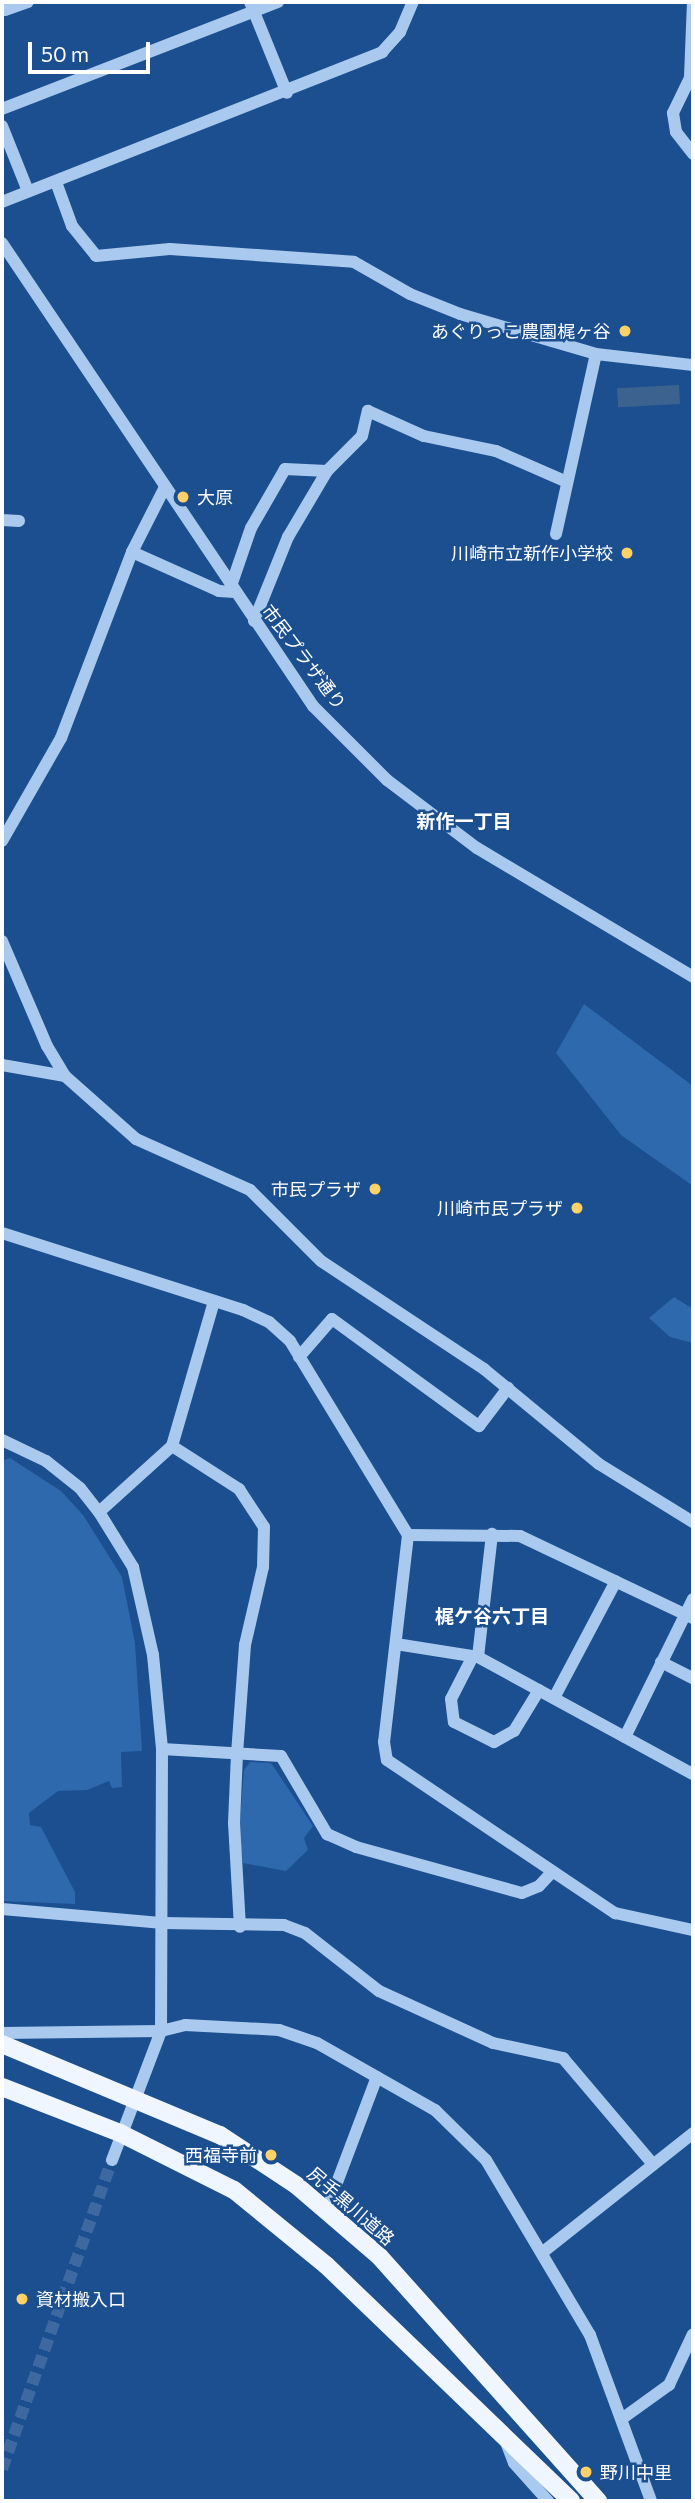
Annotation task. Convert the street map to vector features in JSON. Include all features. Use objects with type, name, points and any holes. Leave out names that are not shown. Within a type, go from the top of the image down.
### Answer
[{"type":"main road","name":"尻手黒川道路","points":[[2,2044],[220,2135],[327,2209],[379,2256],[598,2501]]},
{"type":"main road","points":[[2,2087],[120,2133],[197,2169],[272,2219],[570,2501]]},
{"type":"street","points":[[4,11],[28,2]]},
{"type":"street","points":[[2,109],[252,6],[278,2]]},
{"type":"street","points":[[2,202],[287,93],[382,52],[400,32],[413,2]]},
{"type":"street","points":[[693,2],[690,78],[673,113],[676,132],[693,153]]},
{"type":"street","points":[[252,6],[287,93]]},
{"type":"street","points":[[2,126],[28,191]]},
{"type":"street","points":[[56,182],[72,226],[96,256],[170,249],[354,262],[410,294],[460,314],[596,354],[693,365]]},
{"type":"street","name":"市民プラザ通り","points":[[2,243],[313,706],[387,780],[431,815],[524,880],[693,977]]},
{"type":"street","points":[[556,534],[565,481],[596,354]]},
{"type":"street","points":[[254,621],[288,537],[327,471],[362,436],[368,411],[424,436],[496,451],[565,481]]},
{"type":"street","points":[[132,552],[219,591],[233,589],[251,528],[285,469],[327,471]]},
{"type":"street","points":[[2,841],[61,738],[132,552],[165,487]]},
{"type":"street","points":[[2,520],[19,521]]},
{"type":"street","points":[[2,941],[47,1046],[65,1076],[144,1144],[250,1190],[321,1261],[508,1388],[599,1464],[693,1522]]},
{"type":"street","points":[[2,1065],[65,1076]]},
{"type":"street","points":[[2,1233],[214,1301],[269,1322],[299,1356],[408,1535],[384,1742],[387,1760],[551,1873],[615,1913],[693,1930]]},
{"type":"street","points":[[99,1512],[172,1446],[214,1301]]},
{"type":"street","points":[[299,1356],[332,1319],[479,1426],[508,1388]]},
{"type":"street","points":[[2,1440],[46,1461],[80,1488],[99,1512],[134,1567],[153,1655],[162,1749],[161,2031],[120,2133],[112,2160]]},
{"type":"street","points":[[172,1446],[239,1489],[264,1527],[263,1567],[245,1645],[237,1754],[234,1823],[240,1927]]},
{"type":"street","points":[[492,1534],[475,1657],[451,1699],[454,1722],[494,1742],[514,1731],[539,1690]]},
{"type":"street","points":[[408,1535],[520,1536],[689,1616]]},
{"type":"street","points":[[554,1698],[616,1581]]},
{"type":"street","points":[[625,1737],[662,1662],[689,1616],[693,1599]]},
{"type":"street","points":[[396,1644],[475,1657],[693,1774]]},
{"type":"street","points":[[662,1662],[693,1678]]},
{"type":"street","points":[[162,1749],[281,1756],[327,1834],[356,1847],[522,1893],[539,1886],[551,1873]]},
{"type":"street","points":[[2,1909],[163,1923],[240,1927],[284,1925],[305,1933],[379,1991],[493,2043],[563,2058],[653,2164]]},
{"type":"street","points":[[2,2033],[161,2031],[185,2025],[279,2030],[317,2043],[435,2110],[466,2137],[486,2160],[590,2335],[623,2418],[651,2501]]},
{"type":"street","points":[[327,2209],[377,2077]]},
{"type":"street","points":[[543,2252],[693,2133]]},
{"type":"street","points":[[623,2418],[669,2385],[693,2334]]},
{"type":"street","points":[[504,2437],[514,2463],[548,2501]]},
{"type":"shaded area","points":[[679,385],[680,404],[618,407],[617,388]]},
{"type":"shaded area","points":[[584,1004],[693,1086],[693,1186],[621,1135],[556,1053]]},
{"type":"shaded area","points":[[674,1297],[690,1307],[693,1303],[693,1343],[670,1337],[649,1318]]},
{"type":"shaded area","points":[[10,1458],[61,1491],[83,1515],[122,1577],[135,1643],[142,1751],[121,1752],[122,1787],[112,1788],[109,1781],[87,1790],[58,1791],[29,1813],[30,1825],[41,1827],[75,1892],[75,1904],[2,1901],[2,1461]]},
{"type":"shaded area","points":[[250,1762],[271,1763],[313,1826],[304,1838],[308,1850],[286,1871],[243,1863],[239,1833],[244,1770]]},
{"type":"tunnel","points":[[2,2469],[112,2160]]},
{"type":"place","name":"あぐりっこ農園梶ヶ谷","points":[[625,331]]},
{"type":"place","name":"大原","points":[[183,497]]},
{"type":"place","name":"川崎市立新作小学校","points":[[627,553]]},
{"type":"place","name":"市民プラザ","points":[[375,1189]]},
{"type":"place","name":"川崎市民プラザ","points":[[577,1208]]},
{"type":"place","name":"西福寺前","points":[[271,2155]]},
{"type":"place","name":"資材搬入口","points":[[22,2299]]},
{"type":"place","name":"野川中里","points":[[586,2472]]},
{"type":"district","name":"新作一丁目","points":[[464,821]]},
{"type":"district","name":"梶ケ谷六丁目","points":[[492,1616]]}]
